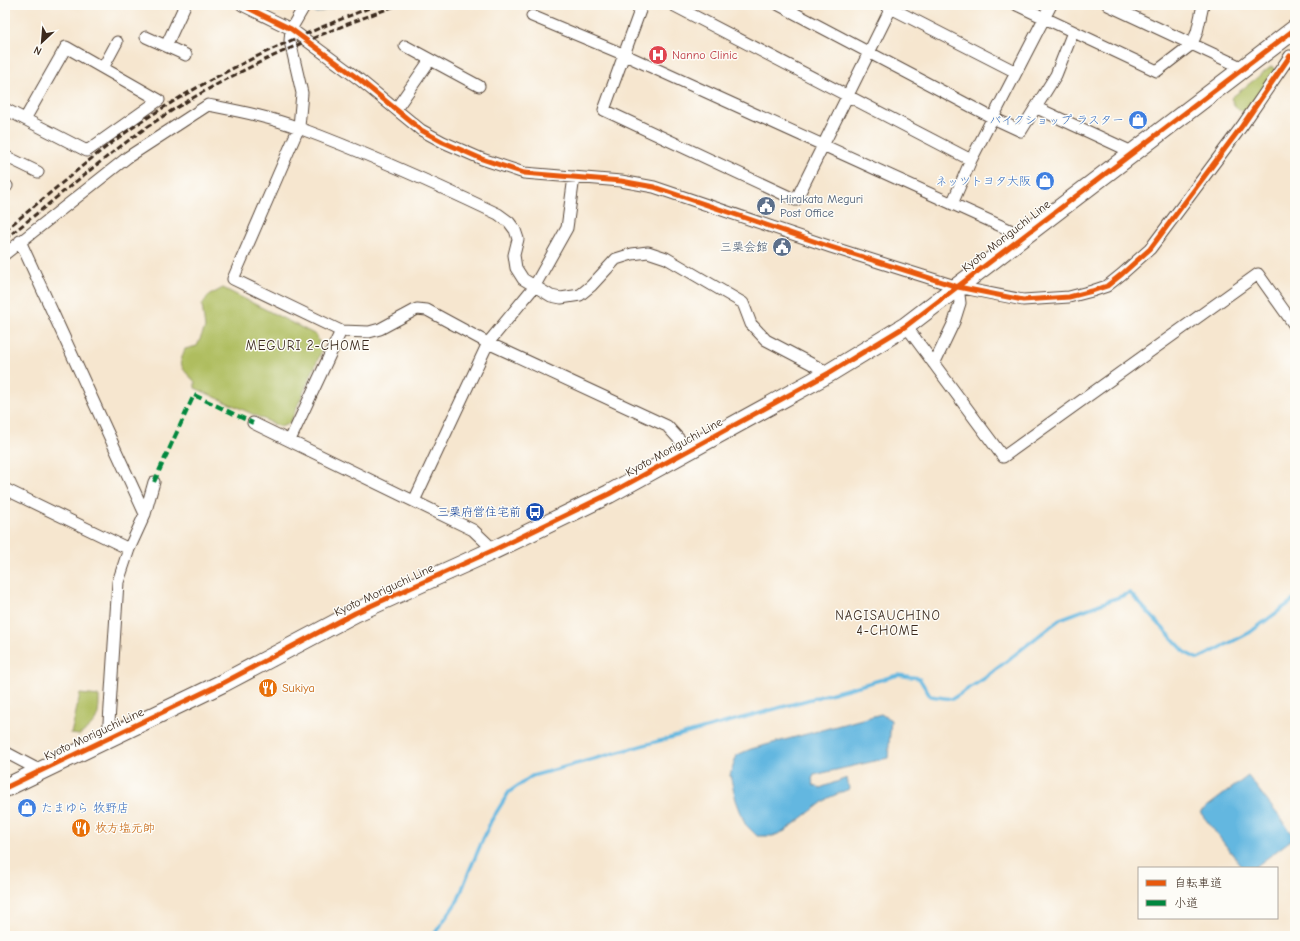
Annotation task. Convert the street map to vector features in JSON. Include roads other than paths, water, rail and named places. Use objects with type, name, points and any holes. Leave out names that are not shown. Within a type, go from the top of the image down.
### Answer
[{"type":"main road","name":"Kyoto Moriguchi Line","points":[[5,788],[39,770],[223,683],[355,613],[494,550],[609,494],[688,449],[829,373],[906,326],[1132,152],[1243,68],[1280,42],[1295,29]]},
{"type":"street","points":[[166,46],[185,5]]},
{"type":"street","points":[[242,5],[291,29],[432,137],[482,159],[524,173],[621,181],[654,187],[894,268],[958,287],[1031,300],[1081,294],[1099,289],[1115,280],[1150,249],[1292,60],[1280,42]]},
{"type":"street","points":[[642,5],[625,56],[604,110],[796,200],[869,52],[888,7],[1016,72]]},
{"type":"street","points":[[673,5],[971,160]]},
{"type":"street","points":[[779,5],[993,118],[1021,131],[1056,74],[1074,32]]},
{"type":"street","points":[[1017,5],[1157,71],[1192,44],[1197,32],[1203,5]]},
{"type":"street","points":[[952,204],[971,160],[1051,5]]},
{"type":"street","points":[[1108,5],[1243,68]]},
{"type":"street","points":[[304,7],[291,29],[290,41],[302,93],[299,128],[233,279],[341,331],[369,332],[380,329],[418,309],[427,310],[488,343],[667,426],[688,449]]},
{"type":"street","points":[[532,16],[625,56],[1012,231],[1021,237]]},
{"type":"street","points":[[146,37],[186,55]]},
{"type":"street","points":[[103,68],[117,42]]},
{"type":"street","points":[[405,46],[479,86]]},
{"type":"street","points":[[5,108],[25,119],[87,151],[159,100],[66,47],[25,119]]},
{"type":"street","points":[[396,109],[430,60]]},
{"type":"street","points":[[5,254],[128,157],[208,105],[257,115],[299,128],[416,175],[498,214],[509,222],[515,230],[518,240],[514,255],[516,268],[523,279],[534,287],[561,298],[580,295],[591,286],[616,259],[632,254],[648,252],[666,258],[743,303],[751,324],[766,340],[829,373]]},
{"type":"street","points":[[1036,108],[1132,152]]},
{"type":"street","points":[[5,156],[38,172]]},
{"type":"street","points":[[414,501],[488,343],[534,287],[567,228],[574,177]]},
{"type":"street","points":[[20,241],[145,514]]},
{"type":"street","points":[[906,326],[1003,458],[1258,274],[1295,326]]},
{"type":"street","points":[[934,364],[954,322],[960,303],[958,287]]},
{"type":"street","points":[[290,440],[341,331]]},
{"type":"street","points":[[253,423],[473,530],[494,550]]},
{"type":"street","points":[[108,738],[118,582],[145,514],[154,482]]},
{"type":"street","points":[[5,489],[130,549]]},
{"type":"street","points":[[5,752],[39,770]]},
{"type":"water","points":[[296,5],[340,5],[317,13]]},
{"type":"water","points":[[881,714],[891,720],[888,758],[814,775],[812,779],[814,786],[820,788],[847,778],[849,789],[828,798],[785,831],[773,836],[757,836],[745,824],[736,800],[730,775],[737,755],[751,749]]},
{"type":"water","points":[[1248,776],[1295,837],[1255,867],[1242,867],[1200,812]]},
{"type":"waterway","points":[[433,936],[458,900],[491,821],[509,792],[532,776],[898,675],[919,678],[930,696],[952,699],[985,678],[1060,619],[1130,593],[1186,653],[1198,659],[1249,633],[1295,599]]},
{"type":"railway","points":[[5,230],[89,160],[148,117],[179,98],[276,47],[377,5]]},
{"type":"railway","points":[[5,239],[131,138],[202,92],[284,51],[398,5]]},
{"type":"place","name":"Nanno Clinic","points":[[658,55]]},
{"type":"place","name":"バイクショップ ラスター","points":[[1138,120]]},
{"type":"place","name":"ネッツトヨタ大阪","points":[[1045,181]]},
{"type":"place","name":"Hirakata Meguri Post Office","points":[[766,206]]},
{"type":"place","name":"三栗会館","points":[[782,247]]},
{"type":"place","name":"三栗府営住宅前","points":[[535,512]]},
{"type":"place","name":"Sukiya","points":[[268,688]]},
{"type":"place","name":"たまゆら 牧野店","points":[[27,808]]},
{"type":"place","name":"枚方塩元帥","points":[[81,828]]},
{"type":"district","name":"MEGURI 2-CHOME","points":[[308,345]]},
{"type":"district","name":"NAGISAUCHINO 4-CHOME","points":[[888,622]]}]
